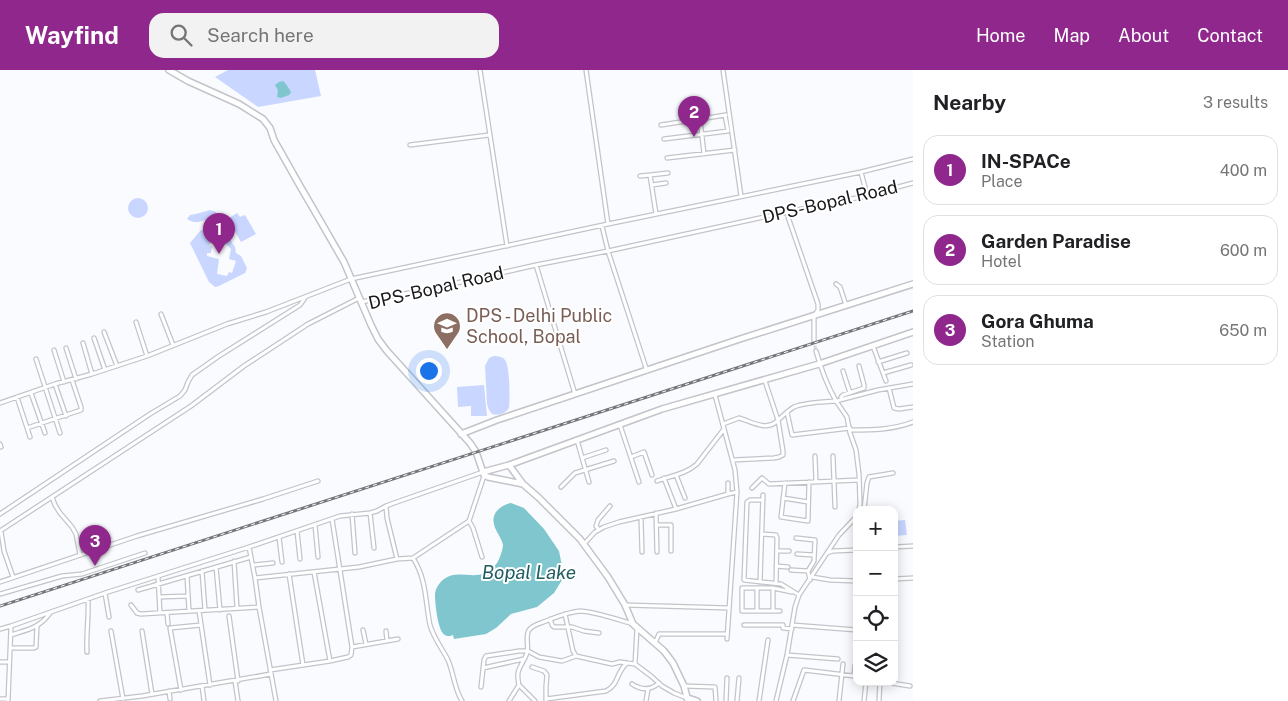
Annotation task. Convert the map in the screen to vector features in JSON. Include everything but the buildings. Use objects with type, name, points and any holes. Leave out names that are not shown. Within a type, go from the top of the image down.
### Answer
[{"type":"street","points":[[13,577],[4,551],[0,531],[191,406],[244,366],[308,324],[359,298],[344,262],[274,140],[270,128],[263,119],[239,104],[188,81],[169,70]]},
{"type":"street","points":[[480,70],[507,246]]},
{"type":"street","points":[[586,70],[608,224]]},
{"type":"street","points":[[664,139],[728,131],[723,70]]},
{"type":"street","points":[[662,125],[727,115]]},
{"type":"street","points":[[727,115],[742,196]]},
{"type":"street","points":[[700,119],[704,154]]},
{"type":"street","points":[[410,145],[489,135]]},
{"type":"street","points":[[667,158],[735,150]]},
{"type":"street","points":[[0,402],[147,356],[227,324],[266,312],[351,279],[861,172],[913,159]]},
{"type":"street","points":[[861,172],[867,196]]},
{"type":"street","points":[[640,176],[668,173]]},
{"type":"street","points":[[650,175],[656,214]]},
{"type":"street","points":[[652,185],[666,183]]},
{"type":"street","name":"DPS-Bopal Road","points":[[484,474],[476,452],[378,339],[359,298],[430,289],[867,196],[913,183]]},
{"type":"street","points":[[790,211],[788,217],[818,304],[818,310],[814,316],[814,341]]},
{"type":"street","points":[[602,226],[608,251],[646,371]]},
{"type":"street","points":[[536,265],[575,394]]},
{"type":"street","points":[[836,284],[840,287],[846,306]]},
{"type":"street","points":[[461,434],[740,339],[913,284]]},
{"type":"street","points":[[0,514],[180,396],[192,375],[218,356],[300,305],[305,297]]},
{"type":"street","points":[[161,314],[173,345]]},
{"type":"street","points":[[136,322],[147,356]]},
{"type":"street","points":[[104,332],[117,366]]},
{"type":"street","points":[[0,630],[105,593],[340,516],[377,512],[394,503],[484,474],[671,406],[765,381],[913,332]]},
{"type":"street","points":[[94,338],[105,370]]},
{"type":"street","points":[[82,343],[92,374]]},
{"type":"street","points":[[873,346],[886,382]]},
{"type":"street","points":[[27,428],[56,420],[81,409],[66,348]]},
{"type":"street","points":[[54,350],[64,382]]},
{"type":"street","points":[[816,351],[827,386],[848,417],[856,450],[860,506]]},
{"type":"street","points":[[878,362],[907,353]]},
{"type":"street","points":[[36,359],[60,433]]},
{"type":"street","points":[[883,373],[911,365]]},
{"type":"street","points":[[841,400],[842,396],[864,388],[859,366]]},
{"type":"street","points":[[843,371],[850,393]]},
{"type":"street","points":[[732,460],[774,458],[783,455],[778,420],[765,381]]},
{"type":"street","points":[[55,384],[66,416]]},
{"type":"street","points":[[657,481],[692,469],[723,426],[739,418],[763,426],[773,424],[787,412],[800,405],[836,401],[913,384]]},
{"type":"street","points":[[888,388],[894,408],[899,409],[913,406]]},
{"type":"street","points":[[31,392],[45,433]]},
{"type":"street","points":[[716,395],[735,470],[737,492],[727,639]]},
{"type":"street","points":[[17,397],[30,437]]},
{"type":"street","points":[[787,412],[792,435],[850,429],[888,429],[913,422]]},
{"type":"street","points":[[620,425],[639,482]]},
{"type":"street","points":[[577,440],[589,482]]},
{"type":"street","points":[[582,458],[606,450]]},
{"type":"street","points":[[630,457],[644,452],[652,475]]},
{"type":"street","points":[[815,456],[816,482]]},
{"type":"street","points":[[833,456],[835,507]]},
{"type":"street","points":[[560,487],[575,473],[614,461]]},
{"type":"street","points":[[509,465],[523,484],[584,544],[608,576],[625,605],[632,624]]},
{"type":"street","points":[[864,506],[869,477],[893,473]]},
{"type":"street","points":[[484,474],[488,477],[523,484]]},
{"type":"street","points":[[255,578],[359,567],[398,558],[413,558],[469,521],[484,474]]},
{"type":"street","points":[[676,475],[685,498]]},
{"type":"street","points":[[664,478],[676,509]]},
{"type":"street","points":[[752,488],[762,478],[769,484],[859,480]]},
{"type":"street","points":[[0,582],[137,536],[318,481]]},
{"type":"street","points":[[785,483],[781,517],[808,520],[809,482]]},
{"type":"street","points":[[728,484],[728,494]]},
{"type":"street","points":[[584,544],[599,530],[619,522],[641,518],[737,492]]},
{"type":"street","points":[[760,582],[763,495]]},
{"type":"street","points":[[52,497],[60,513],[76,534],[80,555]]},
{"type":"street","points":[[783,498],[808,502]]},
{"type":"street","points":[[763,500],[750,500],[747,502],[744,580],[783,584],[799,595]]},
{"type":"street","points":[[386,506],[387,518],[398,558]]},
{"type":"street","points":[[599,530],[596,526],[598,520],[610,506]]},
{"type":"street","points":[[370,513],[374,548]]},
{"type":"street","points":[[656,513],[657,552]]},
{"type":"street","points":[[352,514],[356,553]]},
{"type":"street","points":[[641,518],[642,552]]},
{"type":"street","points":[[100,701],[236,681],[351,655],[352,647],[332,519]]},
{"type":"street","points":[[776,701],[799,595],[839,535],[853,520]]},
{"type":"street","points":[[469,521],[482,557]]},
{"type":"street","points":[[314,525],[318,558]]},
{"type":"street","points":[[656,525],[671,525],[671,551]]},
{"type":"street","points":[[297,531],[300,559]]},
{"type":"street","points":[[762,534],[777,536],[776,583]]},
{"type":"street","points":[[279,537],[282,562]]},
{"type":"street","points":[[796,538],[815,540],[814,561],[808,571]]},
{"type":"street","points":[[898,547],[913,546]]},
{"type":"street","points":[[250,547],[276,701]]},
{"type":"street","points":[[827,553],[853,550]]},
{"type":"street","points":[[777,551],[789,552]]},
{"type":"street","points":[[0,594],[62,576],[82,574],[145,553]]},
{"type":"street","points":[[797,554],[814,556]]},
{"type":"street","points":[[138,590],[251,557]]},
{"type":"street","points":[[413,558],[422,575],[433,634],[448,660],[455,686],[462,701]]},
{"type":"street","points":[[234,561],[237,608]]},
{"type":"street","points":[[253,565],[273,563]]},
{"type":"street","points":[[776,566],[788,566]]},
{"type":"street","points":[[216,567],[220,610]]},
{"type":"street","points":[[791,570],[808,571]]},
{"type":"street","points":[[202,571],[206,610]]},
{"type":"street","points":[[808,571],[811,578]]},
{"type":"street","points":[[314,572],[330,661]]},
{"type":"street","points":[[289,574],[303,665]]},
{"type":"street","points":[[187,576],[189,611]]},
{"type":"street","points":[[158,577],[160,613]]},
{"type":"street","points":[[811,578],[853,581]]},
{"type":"street","points":[[898,579],[913,578]]},
{"type":"street","points":[[780,612],[742,611],[742,588],[773,588],[793,592]]},
{"type":"street","points":[[757,588],[757,611]]},
{"type":"street","points":[[773,588],[773,611]]},
{"type":"street","points":[[105,593],[109,617]]},
{"type":"street","points":[[159,597],[188,596]]},
{"type":"street","points":[[87,652],[88,599]]},
{"type":"street","points":[[131,605],[138,614],[259,607]]},
{"type":"street","points":[[625,605],[729,608]]},
{"type":"street","points":[[199,611],[210,685]]},
{"type":"street","points":[[535,701],[519,686],[517,678],[518,670],[528,651],[527,637],[529,630],[550,619],[580,611],[632,624],[655,642],[673,663],[684,686],[688,700]]},
{"type":"street","points":[[10,635],[37,626],[46,620],[51,612]]},
{"type":"street","points":[[167,613],[168,624]]},
{"type":"street","points":[[565,614],[573,651],[576,656]]},
{"type":"street","points":[[229,616],[238,701]]},
{"type":"street","points":[[550,619],[554,627],[568,626],[599,633]]},
{"type":"street","points":[[181,690],[170,628],[201,625]]},
{"type":"street","points":[[744,625],[853,630]]},
{"type":"street","points":[[0,699],[8,700],[11,626]]},
{"type":"street","points":[[10,648],[34,648],[36,646],[37,626]]},
{"type":"street","points":[[635,664],[638,629]]},
{"type":"street","points":[[363,630],[366,644]]},
{"type":"street","points":[[110,631],[123,699]]},
{"type":"street","points":[[142,631],[152,694]]},
{"type":"street","points":[[386,631],[387,641]]},
{"type":"street","points":[[655,642],[659,634],[727,634]]},
{"type":"street","points":[[352,647],[398,639]]},
{"type":"street","points":[[759,701],[768,640]]},
{"type":"street","points":[[482,687],[484,657],[515,651],[528,651],[539,657],[562,661],[576,656],[609,664],[620,662],[635,664],[674,693],[688,700],[697,701]]},
{"type":"street","points":[[787,655],[838,660]]},
{"type":"street","points":[[483,668],[524,659]]},
{"type":"street","points":[[0,662],[10,662]]},
{"type":"street","points":[[532,667],[544,671],[548,675],[545,692],[546,700],[606,691],[614,686],[621,670],[628,663]]},
{"type":"street","points":[[839,701],[843,664]]},
{"type":"street","points":[[793,701],[804,670],[853,676]]},
{"type":"street","points":[[726,701],[727,678]]},
{"type":"street","points":[[737,701],[739,678]]},
{"type":"street","points":[[632,684],[638,688],[648,689],[659,683]]},
{"type":"street","points":[[898,684],[910,686]]},
{"type":"street","points":[[202,686],[204,701]]},
{"type":"street","points":[[509,701],[519,686]]},
{"type":"street","points":[[684,686],[715,687],[716,701]]},
{"type":"street","points":[[864,701],[866,686]]},
{"type":"street","points":[[879,701],[880,686]]},
{"type":"street","points":[[646,701],[648,689]]},
{"type":"street","points":[[169,691],[170,699]]},
{"type":"street","points":[[142,696],[143,701]]},
{"type":"shaded area","points":[[228,70],[315,70],[321,96],[258,107],[215,77]]},
{"type":"shaded area","points":[[138,198],[145,201],[148,208],[145,215],[138,218],[131,215],[128,208],[131,201]]},
{"type":"shaded area","points":[[210,210],[216,213],[202,221],[195,222],[187,219],[190,215]]},
{"type":"shaded area","points":[[237,213],[240,217],[245,215],[256,234],[241,242],[228,219]]},
{"type":"shaded area","points":[[221,221],[231,235],[231,241],[236,253],[241,256],[247,268],[245,273],[215,287],[209,282],[190,243],[200,231]],"holes":[[[210,233],[221,235],[220,242],[231,249],[229,259],[236,261],[232,273],[229,272],[227,276],[217,274],[219,259],[207,256],[207,253],[211,253],[212,246],[209,246],[211,240],[207,239]]]},
{"type":"shaded area","points":[[494,356],[503,358],[507,363],[510,398],[509,408],[504,413],[497,415],[492,414],[487,404],[485,366],[489,358]]},
{"type":"shaded area","points":[[484,385],[487,416],[471,416],[471,406],[458,407],[457,387]]},
{"type":"shaded area","points":[[905,520],[907,535],[898,536],[898,521]]},
{"type":"water","points":[[283,81],[291,92],[289,95],[281,98],[277,97],[278,90],[275,85]]},
{"type":"water","name":"Bopal Lake","points":[[511,503],[524,508],[544,529],[559,551],[562,580],[554,593],[537,607],[511,614],[496,628],[486,634],[454,639],[453,635],[446,636],[440,629],[437,617],[435,595],[437,588],[444,579],[450,576],[484,574],[491,570],[501,555],[503,545],[495,527],[494,516],[500,508]]},
{"type":"tunnel","points":[[814,341],[816,351]]},
{"type":"railway","points":[[0,606],[913,311]]},
{"type":"place","name":"Garden Paradise","points":[[694,137]]},
{"type":"place","name":"IN-SPACe","points":[[219,254]]},
{"type":"place","name":"DPS - Delhi Public School, Bopal","points":[[447,350]]},
{"type":"place","name":"Gora Ghuma","points":[[95,566]]}]
